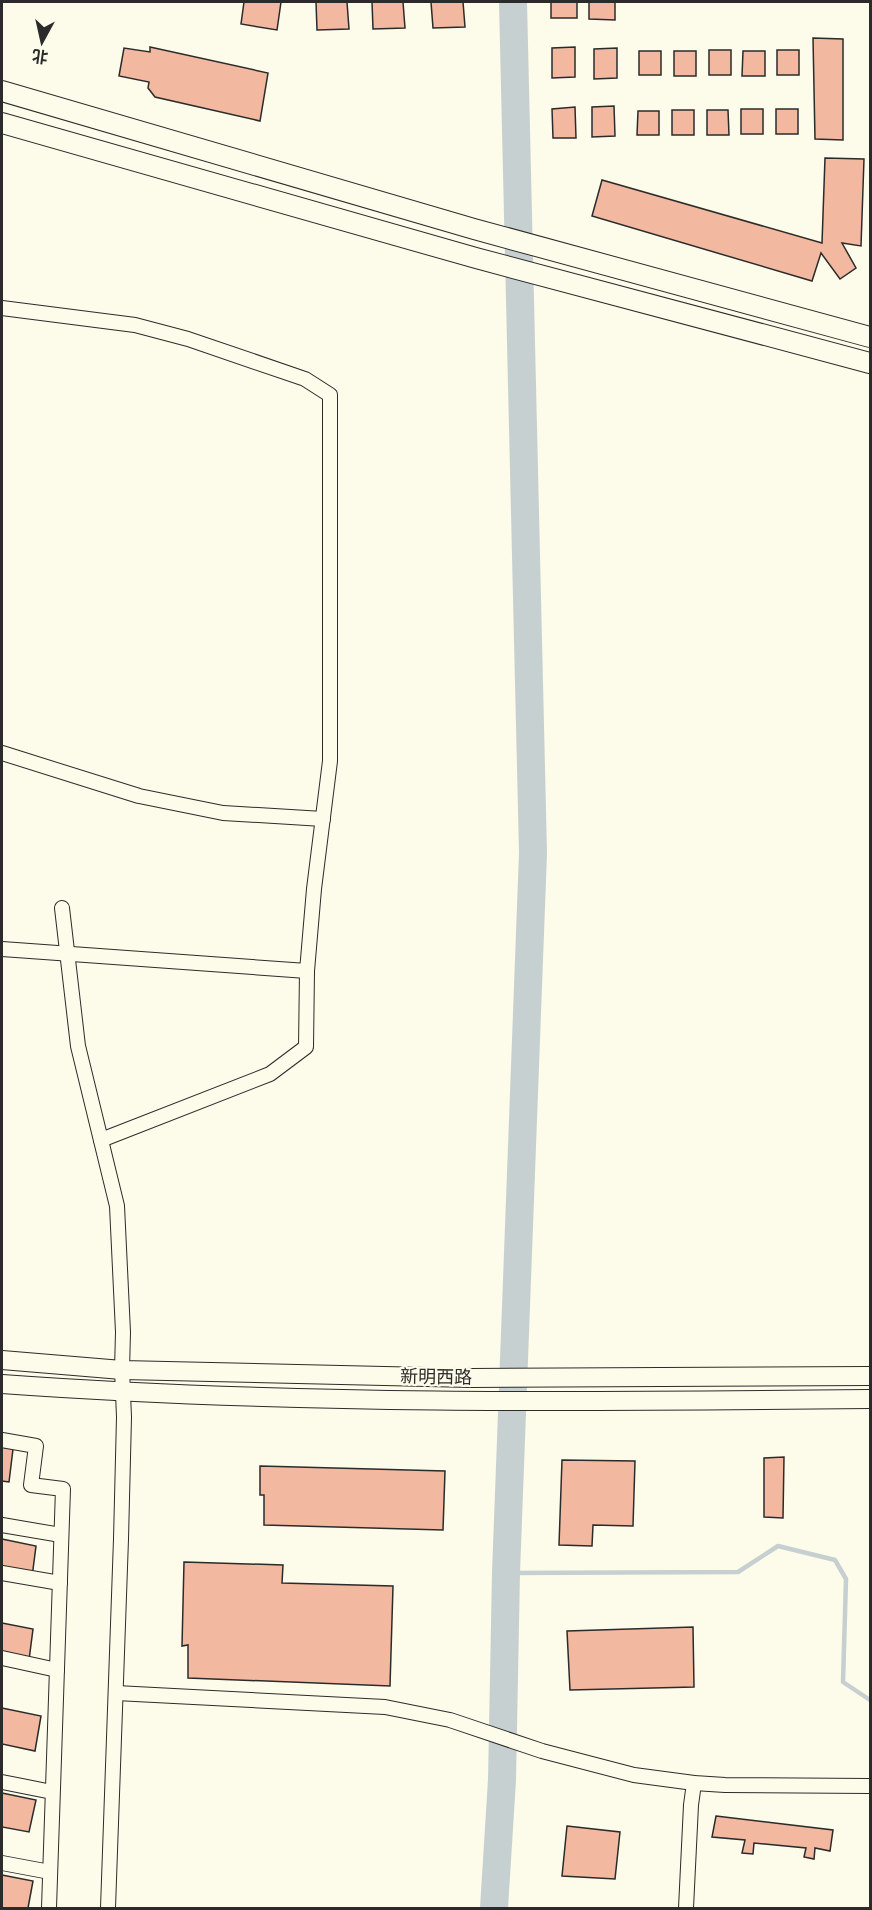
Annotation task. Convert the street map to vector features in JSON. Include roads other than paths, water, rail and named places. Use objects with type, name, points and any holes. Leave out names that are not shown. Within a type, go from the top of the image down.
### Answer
[{"type":"main road","points":[[2,91],[474,229],[870,337]]},
{"type":"main road","points":[[2,123],[564,283],[870,363]]},
{"type":"street","points":[[2,308],[135,325],[188,339],[305,379],[330,395],[330,761],[314,889],[307,971],[306,1047],[270,1074],[101,1140]]},
{"type":"street","points":[[2,753],[139,796],[223,813],[323,819]]},
{"type":"street","points":[[62,908],[78,1046],[117,1206],[123,1332],[123,1461],[108,1908]]},
{"type":"street","points":[[2,949],[307,971]]},
{"type":"street","name":"新明西路","points":[[2,1360],[122,1370],[471,1378],[870,1376]]},
{"type":"street","name":"新明西路","points":[[2,1384],[123,1393],[475,1401],[870,1399]]},
{"type":"street","points":[[2,1440],[36,1446],[31,1485],[63,1489],[49,1908]]},
{"type":"street","points":[[2,1525],[61,1535]]},
{"type":"street","points":[[2,1573],[60,1583]]},
{"type":"street","points":[[2,1658],[57,1670]]},
{"type":"street","points":[[116,1693],[385,1707],[450,1720],[542,1750],[634,1775],[694,1783],[748,1786],[870,1786]]},
{"type":"street","points":[[2,1782],[52,1792]]},
{"type":"street","points":[[686,1908],[694,1783]]},
{"type":"street","points":[[2,1863],[50,1872]]},
{"type":"waterway","points":[[494,1908],[502,1780],[506,1573],[533,853],[513,2]]},
{"type":"waterway","points":[[506,1573],[738,1572],[778,1546],[835,1560],[846,1579],[843,1682],[870,1700]]}]
